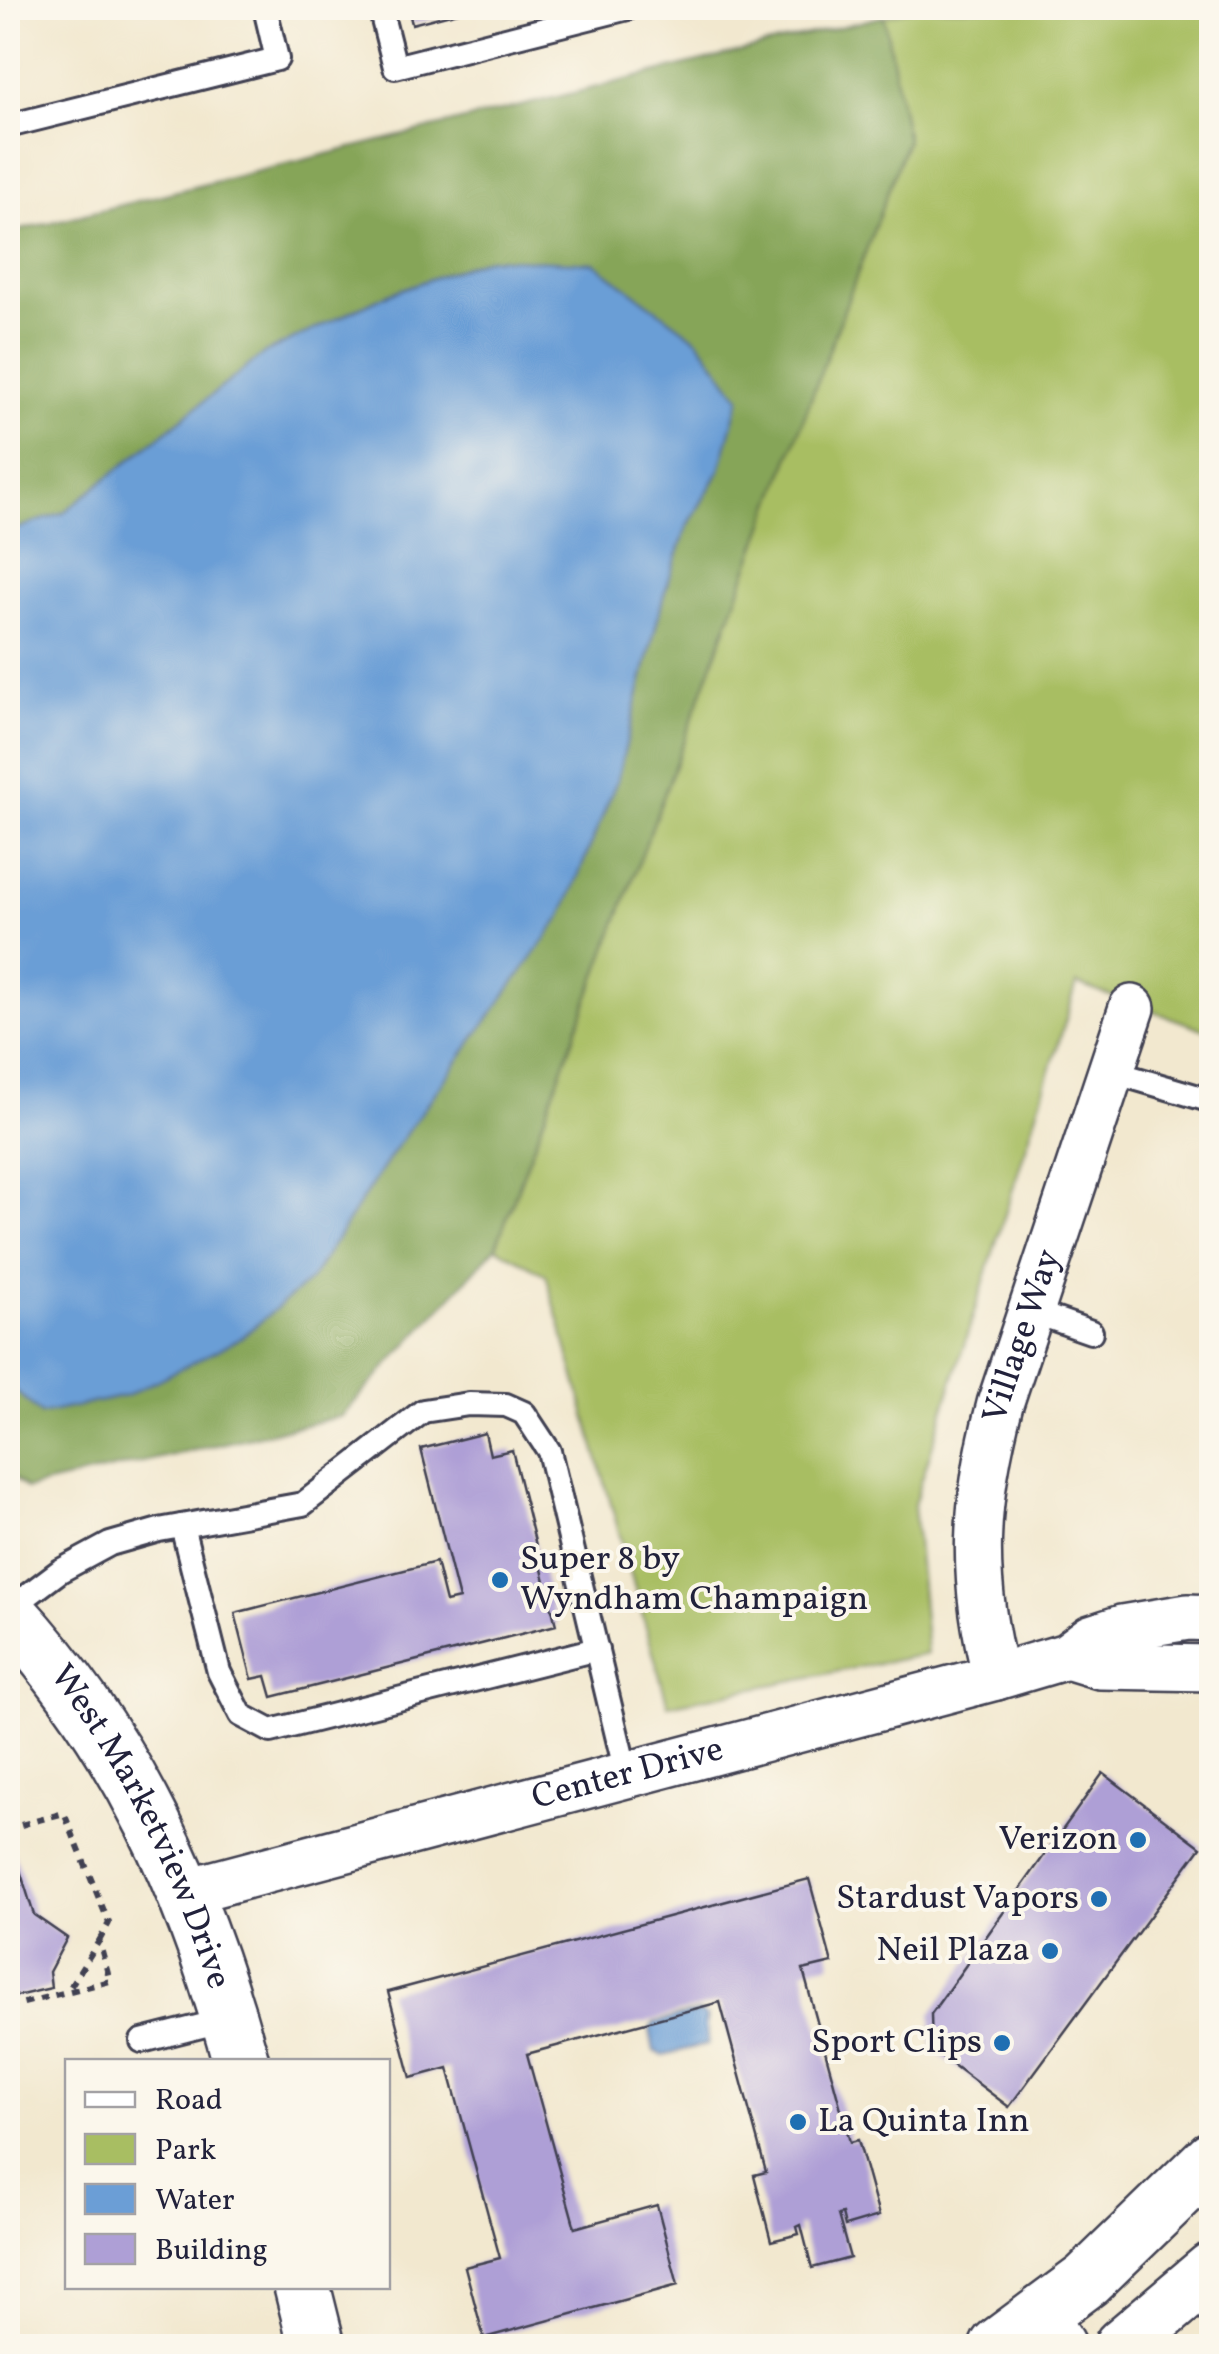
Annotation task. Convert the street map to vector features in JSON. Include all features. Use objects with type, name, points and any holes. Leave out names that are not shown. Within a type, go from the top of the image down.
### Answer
[{"type":"main road","name":"West Marketview Drive","points":[[8,1611],[86,1710],[142,1798],[188,1891],[235,2040]]},
{"type":"main road","points":[[1032,2337],[1212,2159]]},
{"type":"main road","points":[[1122,2346],[1212,2270]]},
{"type":"main road","points":[[303,2289],[318,2346]]},
{"type":"street","name":"Village Way","points":[[996,1676],[981,1618],[978,1513],[996,1420],[1132,1008]]},
{"type":"street","name":"Center Drive","points":[[188,1891],[996,1676],[1067,1656],[1091,1638],[1122,1628],[1188,1616],[1212,1618]]},
{"type":"street","name":"Center Drive","points":[[1067,1656],[1100,1666],[1212,1668]]},
{"type":"lane","points":[[8,126],[278,59],[264,8]]},
{"type":"lane","points":[[380,8],[395,67],[628,8]]},
{"type":"lane","points":[[1110,1070],[1212,1101]]},
{"type":"lane","points":[[1031,1311],[1092,1332]]},
{"type":"lane","points":[[8,1611],[60,1571],[110,1544],[182,1526],[303,1504],[423,1411],[469,1404],[506,1405],[524,1413],[549,1450],[626,1774]]},
{"type":"lane","points":[[182,1526],[219,1672],[240,1715],[271,1730],[597,1649]]},
{"type":"lane","points":[[142,2041],[235,2040]]},
{"type":"path","points":[[21,1825],[64,1813],[110,1923],[66,1992]]},
{"type":"path","points":[[8,2006],[110,1981],[99,1941]]},
{"type":"green space","points":[[915,8],[1211,8],[1211,1032],[1077,984],[914,1505],[927,1654],[668,1705],[546,1275],[496,1247],[907,140],[884,16]]},
{"type":"green space","points":[[884,16],[907,140],[496,1247],[342,1416],[26,1489],[8,1472],[8,1384],[41,1414],[310,1280],[392,1153],[617,780],[664,594],[687,527],[720,470],[488,258],[386,295],[265,353],[63,513],[8,532],[8,233]]},
{"type":"water","points":[[488,258],[594,263],[698,340],[740,397],[720,470],[687,527],[664,594],[617,780],[562,916],[392,1153],[310,1280],[241,1338],[126,1396],[41,1414],[8,1384],[8,532],[63,513],[265,353],[386,295]]},
{"type":"water","points":[[698,2012],[706,2016],[708,2044],[663,2055],[654,2051],[650,2029],[654,2023]]},
{"type":"building","points":[[408,8],[470,8],[470,9],[412,24]]},
{"type":"building","name":"Super 8 by Wyndham Champaign","points":[[485,1433],[490,1455],[512,1450],[556,1625],[272,1697],[266,1676],[252,1679],[235,1613],[436,1562],[446,1602],[459,1599],[421,1449]]},
{"type":"building","name":"Neil Plaza","points":[[1103,1773],[1201,1847],[1009,2107],[932,2049],[931,2014]]},
{"type":"building","points":[[14,1851],[34,1915],[67,1938],[49,1972],[51,1988],[8,1998],[8,1853]]},
{"type":"building","name":"La Quinta Inn","points":[[809,1879],[832,1963],[803,1970],[850,2142],[858,2140],[879,2216],[845,2226],[842,2214],[838,2215],[850,2258],[812,2268],[801,2225],[797,2227],[799,2234],[771,2241],[754,2175],[766,2172],[720,2002],[527,2054],[575,2228],[657,2205],[678,2285],[484,2338],[465,2267],[500,2258],[448,2068],[411,2078],[388,1992]]},
{"type":"place","name":"Super 8 by Wyndham Champaign","points":[[500,1580]]},
{"type":"place","name":"Verizon","points":[[1138,1840]]},
{"type":"place","name":"Stardust Vapors","points":[[1099,1899]]},
{"type":"place","name":"Neil Plaza","points":[[1050,1951]]},
{"type":"place","name":"Sport Clips","points":[[1002,2043]]},
{"type":"place","name":"La Quinta Inn","points":[[798,2122]]}]
